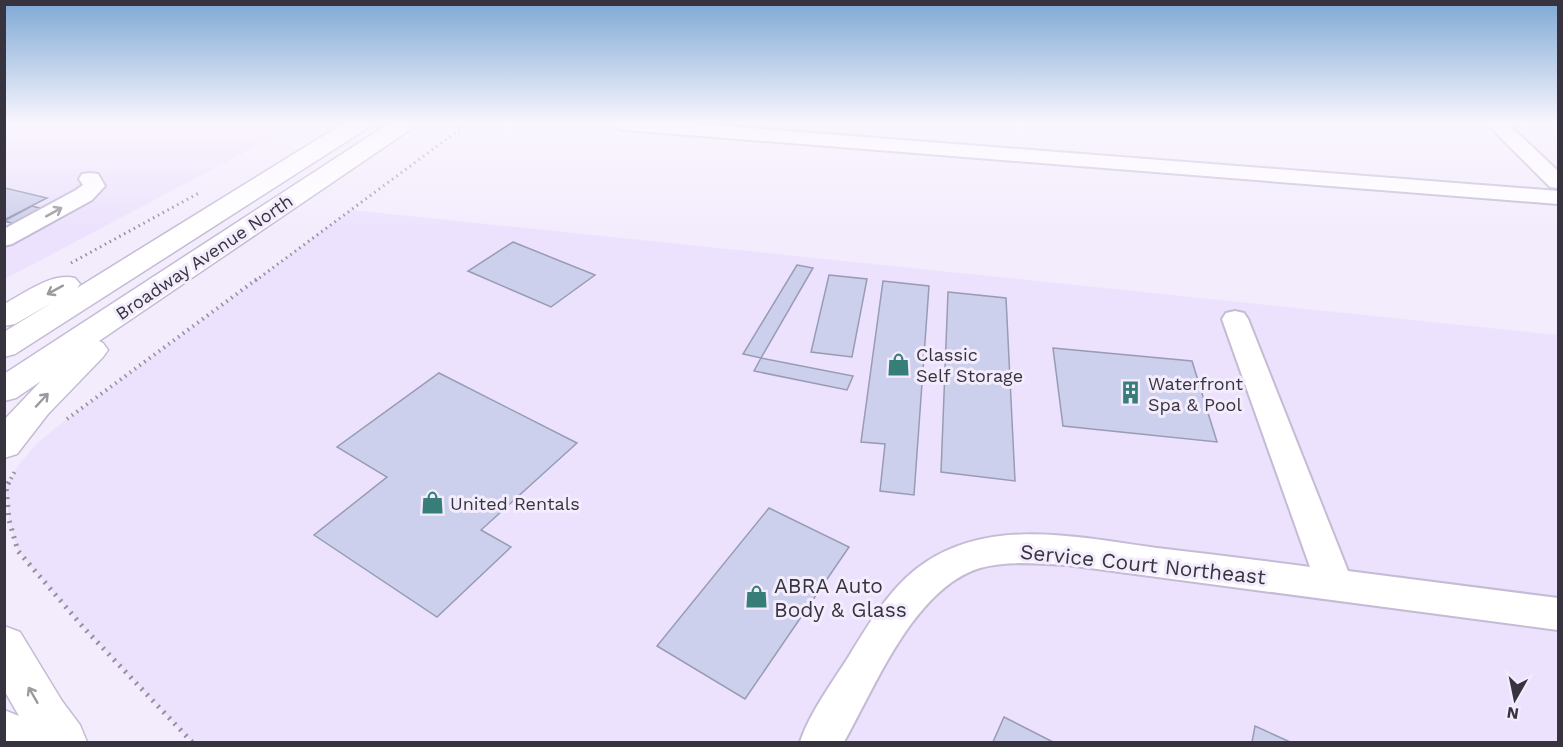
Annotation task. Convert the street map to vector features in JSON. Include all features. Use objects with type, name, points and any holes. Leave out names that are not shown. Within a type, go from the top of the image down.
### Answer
[{"type":"main road","points":[[4,317],[298,159]]},
{"type":"main road","name":"Broadway Avenue North","points":[[4,347],[303,159]]},
{"type":"main road","name":"Broadway Avenue North","points":[[4,390],[351,159]]},
{"type":"main road","points":[[11,456],[36,406],[77,364],[179,273]]},
{"type":"main road","points":[[4,646],[45,717],[63,742]]},
{"type":"main road","points":[[4,734],[13,742]]},
{"type":"street","points":[[1065,159],[1558,198]]},
{"type":"street","points":[[1534,159],[1558,182]]},
{"type":"street","points":[[4,239],[84,195],[94,186],[90,179]]},
{"type":"street","points":[[1235,319],[1335,585]]},
{"type":"street","name":"Service Court Northeast","points":[[821,742],[881,642],[914,594],[934,575],[973,555],[1032,548],[1558,614]]},
{"type":"path","points":[[66,420],[420,159]]},
{"type":"path","points":[[63,267],[200,192]]},
{"type":"path","points":[[11,456],[5,488],[9,520],[18,551],[83,627],[192,742]]},
{"type":"shaded area","points":[[5,159],[232,159],[5,279]]},
{"type":"shaded area","points":[[351,210],[1558,335],[1558,742],[192,742],[83,627],[18,551],[9,520],[6,487],[18,466],[36,444],[58,426]]},
{"type":"building","points":[[5,188],[47,198],[4,220]]},
{"type":"building","points":[[32,206],[62,214],[34,229],[4,221]]},
{"type":"building","points":[[513,242],[595,275],[551,307],[468,271]]},
{"type":"building","points":[[797,265],[813,268],[761,358],[743,354]]},
{"type":"building","points":[[829,275],[867,279],[852,357],[811,352]]},
{"type":"building","name":"Classic Self Storage","points":[[883,281],[929,286],[914,495],[880,491],[885,444],[861,442]]},
{"type":"building","points":[[948,292],[1006,298],[1015,481],[941,472]]},
{"type":"building","name":"Waterfront Spa & Pool","points":[[1053,348],[1192,361],[1217,442],[1063,426]]},
{"type":"building","points":[[761,358],[853,376],[847,390],[754,371]]},
{"type":"building","name":"United Rentals","points":[[439,373],[577,443],[481,530],[511,547],[437,617],[314,535],[387,477],[337,447]]},
{"type":"building","name":"ABRA Auto Body & Glass","points":[[769,508],[849,547],[745,699],[657,646]]},
{"type":"building","points":[[1004,717],[1053,742],[993,742]]},
{"type":"building","points":[[1255,726],[1290,742],[1252,742]]},
{"type":"place","name":"Classic Self Storage","points":[[898,364]]},
{"type":"place","name":"Waterfront Spa & Pool","points":[[1130,393]]},
{"type":"place","name":"United Rentals","points":[[432,503]]},
{"type":"place","name":"ABRA Auto Body & Glass","points":[[756,597]]}]
